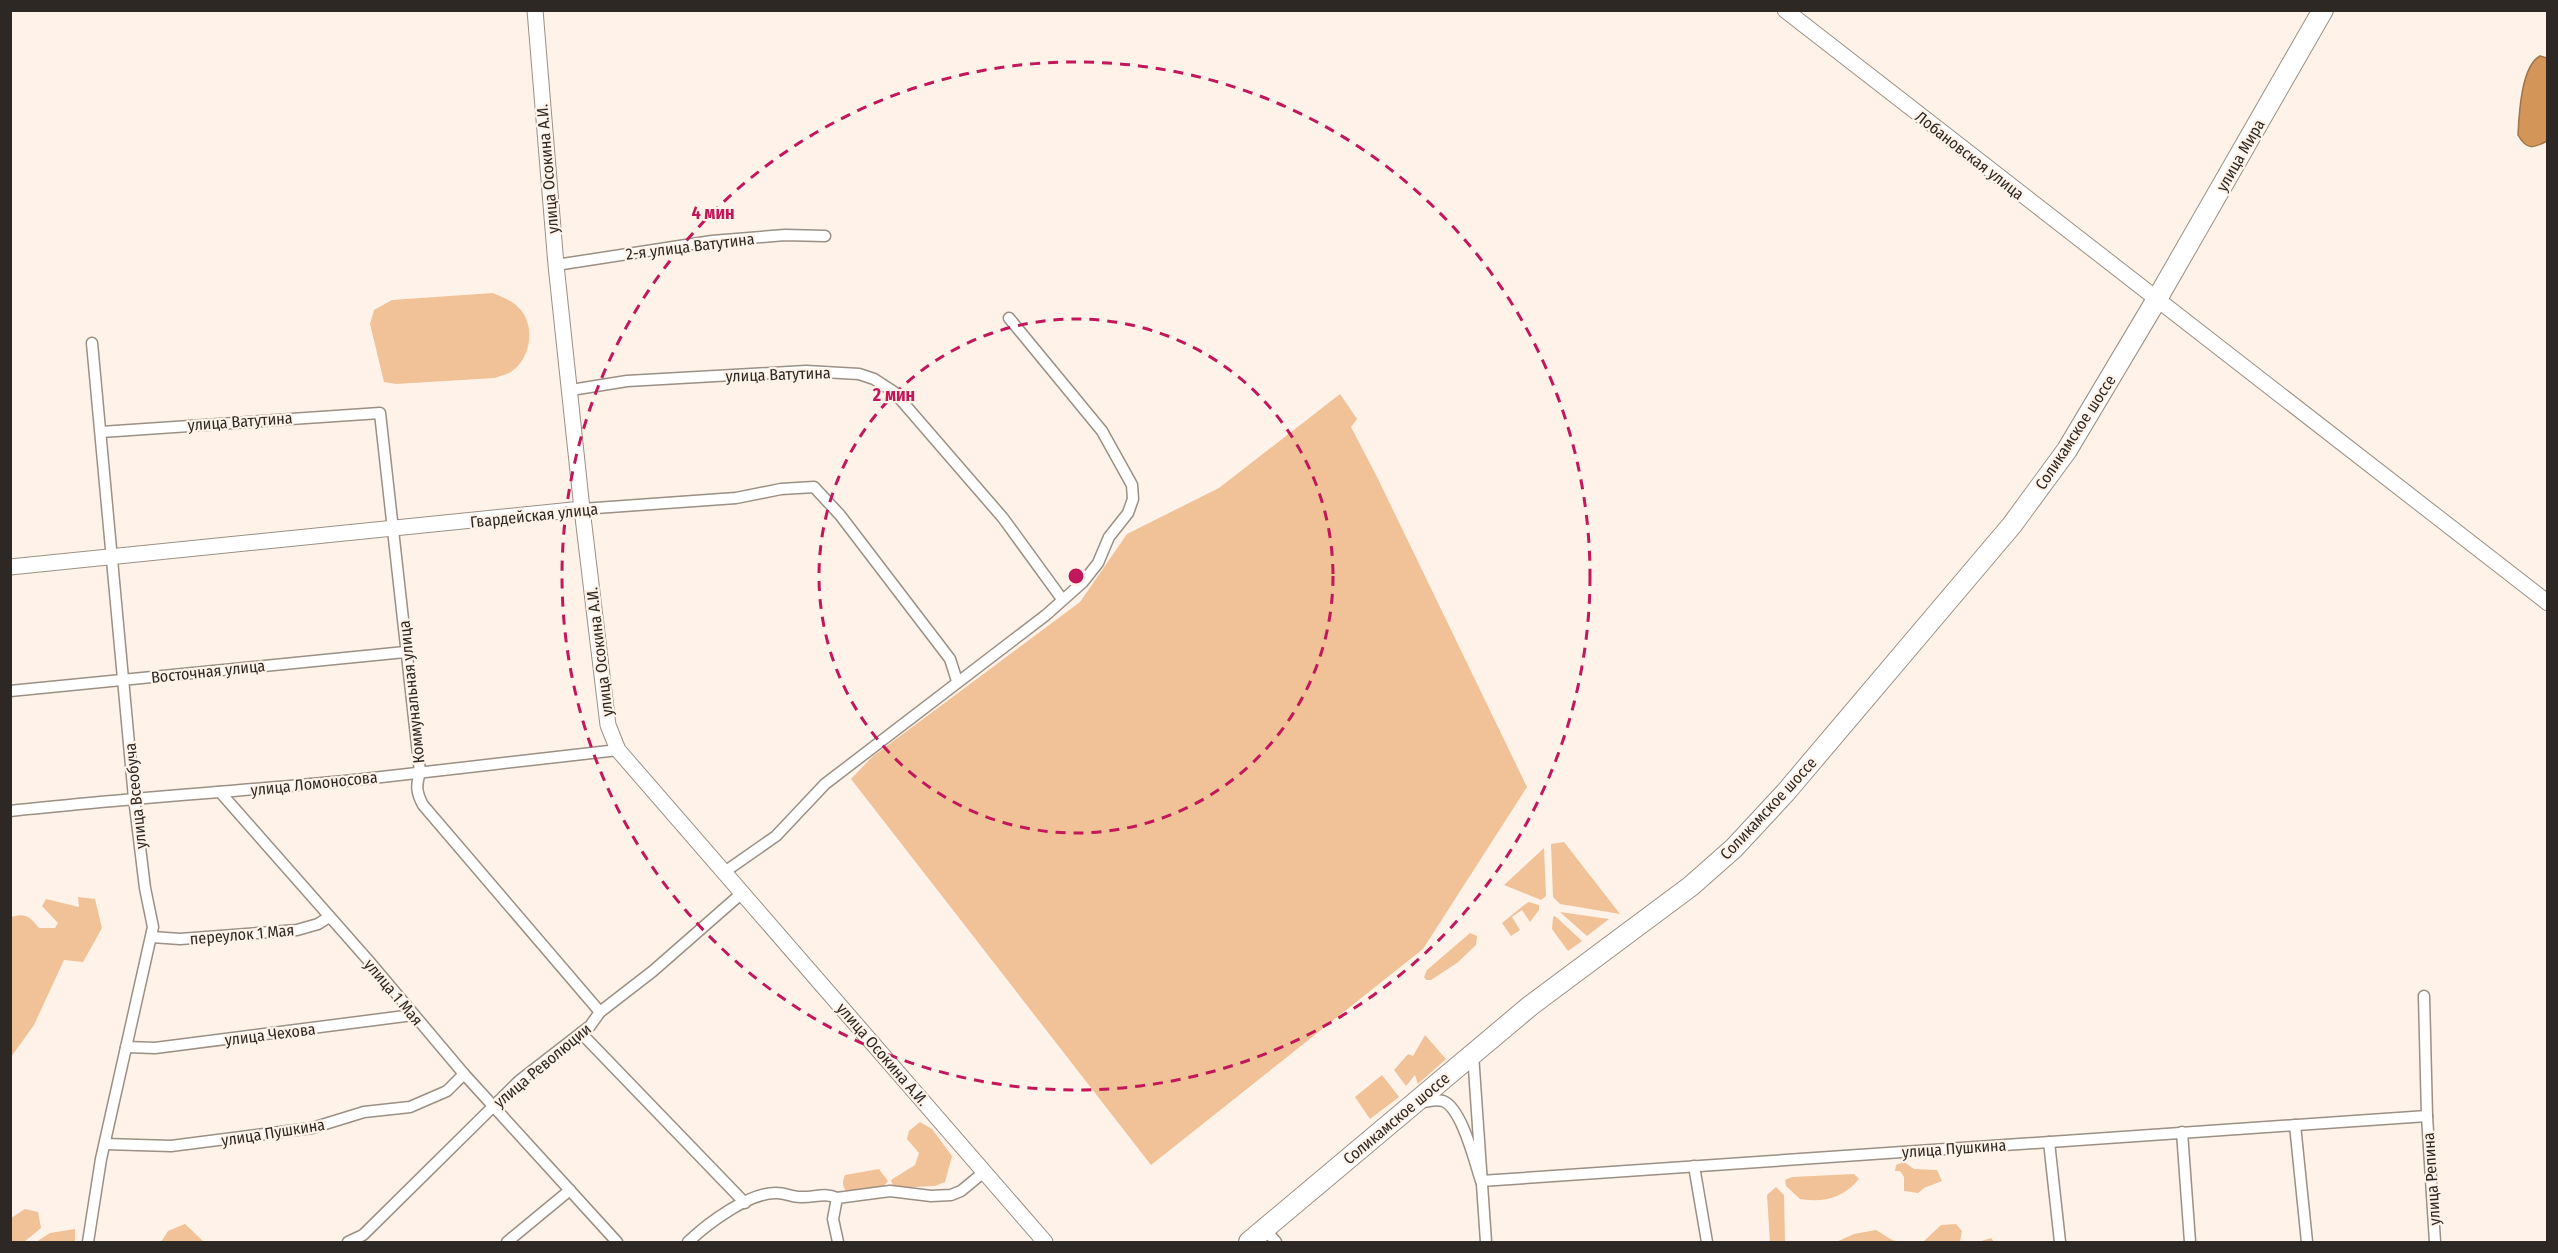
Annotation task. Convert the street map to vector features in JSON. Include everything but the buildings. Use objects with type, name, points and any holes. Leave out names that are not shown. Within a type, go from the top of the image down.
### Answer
[{"type":"highway","name":"улица Мира","points":[[2157,299],[2323,10]]},
{"type":"highway","name":"Соликамское шоссе","points":[[1250,1242],[1270,1236],[1409,1106],[1530,1006],[1691,885],[1734,848],[1786,792],[2012,525],[2067,450],[2157,299]]},
{"type":"street","name":"улица Осокина А.И.","points":[[535,10],[556,265],[582,509],[608,725],[618,750],[1045,1242]]},
{"type":"street","name":"Лобановская улица","points":[[1785,10],[2547,603]]},
{"type":"street","name":"2-я улица Ватутина","points":[[556,265],[712,241],[785,235],[825,236]]},
{"type":"street","points":[[723,873],[776,836],[825,784],[1046,615],[1062,598],[1083,582],[1098,563],[1109,537],[1128,513],[1133,500],[1132,485],[1102,431],[1009,318]]},
{"type":"street","name":"улица Всеобуча","points":[[88,1242],[105,1144],[153,927],[145,888],[134,798],[92,343]]},
{"type":"street","name":"улица Ватутина","points":[[571,390],[627,381],[807,371],[859,374],[874,379],[894,392],[1003,518],[1062,598]]},
{"type":"street","name":"улица Ватутина","points":[[101,432],[380,413]]},
{"type":"street","name":"Коммунальная улица","points":[[380,413],[420,772],[416,786],[423,805],[600,1012]]},
{"type":"street","name":"Гвардейская улица","points":[[10,567],[582,509],[736,498],[781,489],[814,487],[840,514],[950,659],[957,681]]},
{"type":"street","name":"Восточная улица","points":[[10,691],[405,652]]},
{"type":"street","name":"улица Ломоносова","points":[[10,811],[420,772],[618,750]]},
{"type":"street","name":"улица 1 Мая","points":[[220,792],[464,1074],[617,1242]]},
{"type":"street","name":"улица Революции","points":[[348,1242],[363,1236],[519,1081],[581,1033],[600,1012],[653,971],[742,893]]},
{"type":"street","name":"переулок 1 Мая","points":[[152,937],[180,939],[297,930],[318,924],[328,917]]},
{"type":"street","name":"улица Репина","points":[[2424,996],[2427,1116],[2435,1242]]},
{"type":"street","name":"улица Чехова","points":[[126,1047],[155,1048],[413,1015]]},
{"type":"street","points":[[581,1033],[745,1203]]},
{"type":"street","points":[[1473,1054],[1485,1242]]},
{"type":"street","name":"улица Пушкина","points":[[105,1144],[171,1146],[312,1128],[364,1112],[410,1107],[447,1091],[464,1074]]},
{"type":"street","points":[[1409,1106],[1431,1100],[1444,1101],[1452,1107],[1460,1119],[1481,1181]]},
{"type":"street","name":"улица Пушкина","points":[[1481,1181],[2427,1116]]},
{"type":"street","points":[[2295,1125],[2307,1242]]},
{"type":"street","points":[[2182,1132],[2190,1242]]},
{"type":"street","points":[[2049,1142],[2060,1242]]},
{"type":"street","points":[[1694,1166],[1707,1242]]},
{"type":"street","points":[[688,1242],[718,1216],[757,1197],[776,1193],[800,1197],[829,1194],[837,1197],[890,1191],[932,1196],[951,1195],[961,1191],[984,1172]]},
{"type":"street","points":[[507,1242],[570,1190]]},
{"type":"street","points":[[837,1197],[834,1219],[838,1242]]},
{"type":"shaded area","points":[[2540,56],[2547,58],[2547,141],[2531,147],[2524,144],[2518,135],[2519,116],[2525,80],[2534,61]]},
{"type":"shaded area","points":[[493,293],[515,305],[528,323],[527,352],[509,373],[495,378],[396,384],[384,382],[370,324],[374,310],[392,300]]},
{"type":"shaded area","points":[[1340,394],[1357,419],[1351,427],[1527,787],[1423,949],[1151,1165],[851,779],[872,757],[1080,602],[1127,534],[1219,488]]},
{"type":"shaded area","points":[[1564,842],[1620,914],[1560,904],[1553,897],[1551,844]]},
{"type":"shaded area","points":[[1544,848],[1546,896],[1541,900],[1504,885]]},
{"type":"shaded area","points":[[78,897],[95,899],[102,928],[83,962],[64,960],[34,1025],[11,1057],[11,917],[24,916],[30,918],[39,928],[55,928],[58,923],[42,906],[46,899],[79,907]]},
{"type":"shaded area","points":[[1528,902],[1539,905],[1539,910],[1530,922],[1522,910],[1512,917],[1520,930],[1511,936],[1502,923]]},
{"type":"shaded area","points":[[1560,912],[1609,919],[1587,936]]},
{"type":"shaded area","points":[[1555,916],[1582,941],[1568,951],[1552,929]]},
{"type":"shaded area","points":[[1470,933],[1477,936],[1476,945],[1457,963],[1431,980],[1426,980],[1424,977],[1427,970]]},
{"type":"shaded area","points":[[1425,1035],[1446,1059],[1418,1084],[1415,1075],[1406,1086],[1394,1070],[1408,1054],[1413,1056]]},
{"type":"shaded area","points":[[1382,1075],[1399,1097],[1370,1119],[1355,1097]]},
{"type":"shaded area","points":[[920,1122],[932,1129],[952,1156],[945,1182],[935,1186],[894,1188],[891,1180],[915,1165],[919,1153],[907,1139],[909,1131]]},
{"type":"shaded area","points":[[1904,1162],[1914,1169],[1937,1170],[1942,1181],[1918,1193],[1904,1191],[1904,1177],[1900,1171],[1895,1171],[1896,1165]]},
{"type":"shaded area","points":[[879,1169],[888,1181],[883,1187],[848,1193],[845,1189],[843,1183],[845,1175]]},
{"type":"shaded area","points":[[1854,1174],[1859,1179],[1846,1191],[1832,1198],[1817,1200],[1800,1199],[1786,1186],[1785,1180],[1792,1177]]},
{"type":"shaded area","points":[[1776,1187],[1784,1195],[1785,1242],[1770,1242],[1767,1195]]},
{"type":"shaded area","points":[[25,1209],[38,1212],[41,1228],[24,1242],[11,1242],[11,1218]]},
{"type":"shaded area","points":[[185,1224],[204,1242],[161,1242],[168,1231]]},
{"type":"shaded area","points":[[1956,1224],[1962,1231],[1960,1242],[1923,1242],[1941,1225]]},
{"type":"shaded area","points":[[75,1229],[75,1242],[36,1242],[50,1233]]},
{"type":"shaded area","points":[[1876,1230],[1892,1240],[1902,1242],[1836,1242],[1854,1234]]},
{"type":"shaded area","points":[[1991,1238],[1994,1242],[1978,1242]]}]
